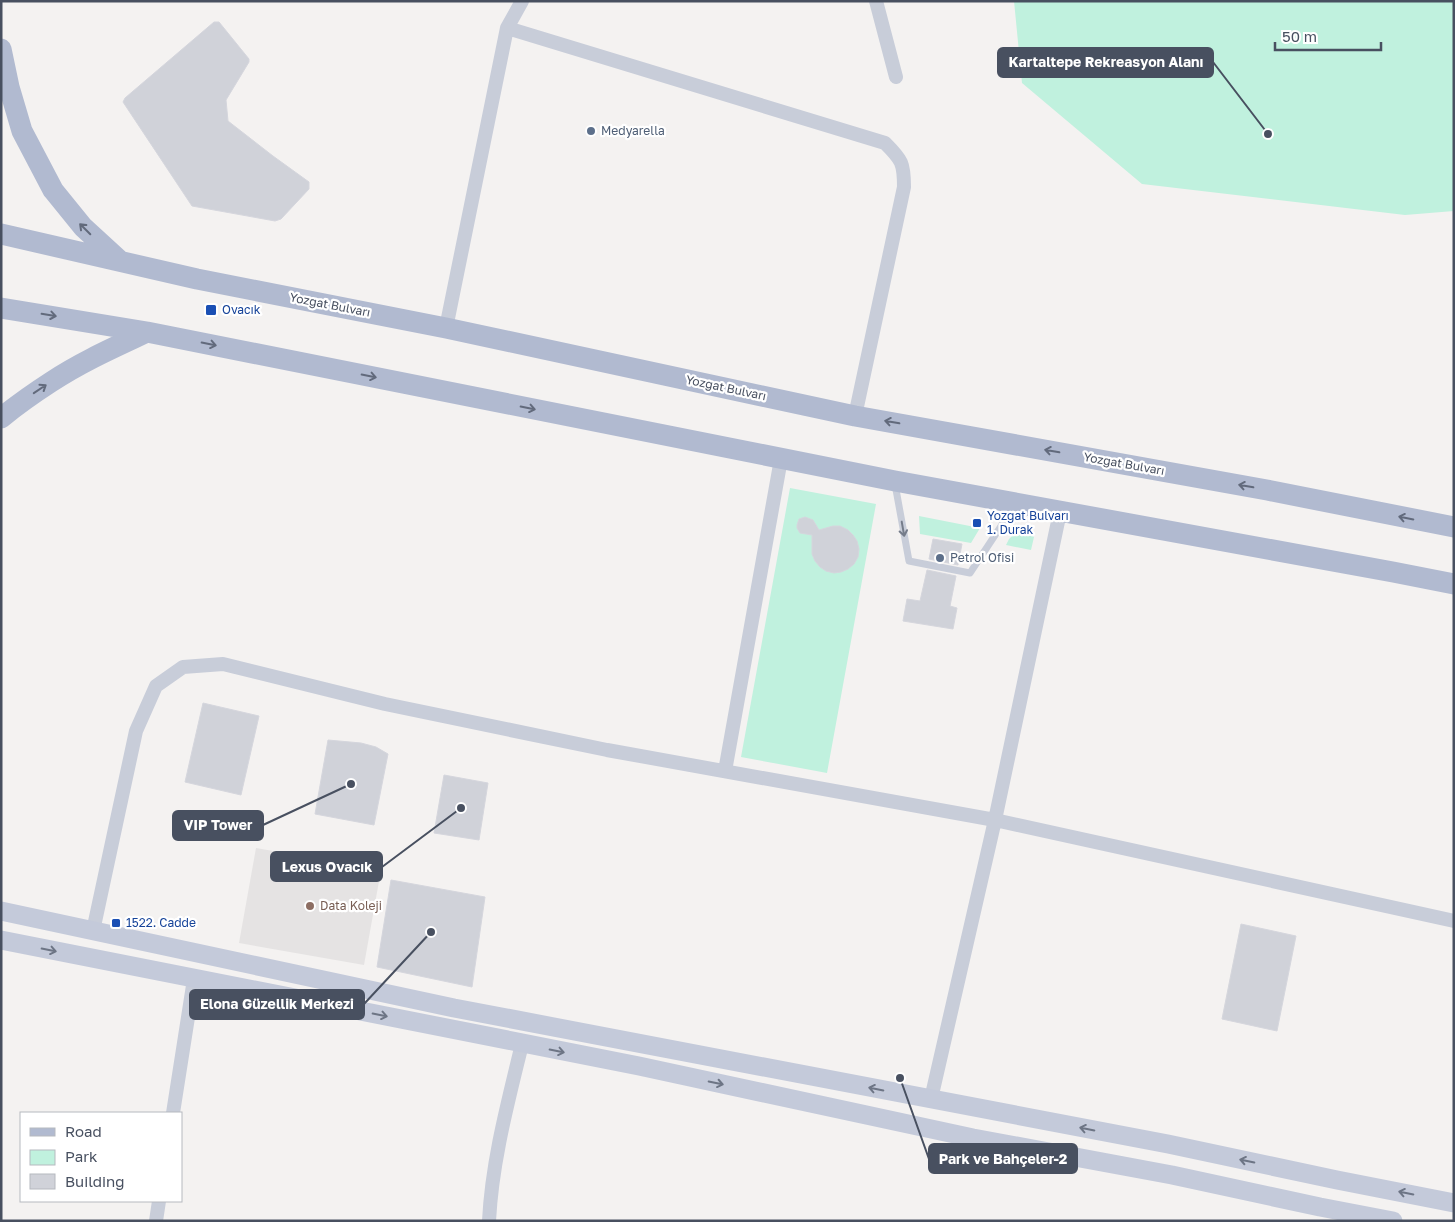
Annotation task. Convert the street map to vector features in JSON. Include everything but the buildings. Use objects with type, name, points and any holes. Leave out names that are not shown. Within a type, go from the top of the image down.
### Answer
[{"type":"main road","points":[[1,49],[22,131],[54,190],[83,227],[121,261]]},
{"type":"main road","name":"Yozgat Bulvarı","points":[[1,234],[197,279],[446,328],[855,416],[1266,490],[1454,527]]},
{"type":"main road","points":[[1,308],[147,332],[895,481],[1454,584]]},
{"type":"main road","points":[[1,418],[53,381],[91,359],[147,332]]},
{"type":"main road","points":[[1,911],[454,1008],[1168,1144],[1454,1203]]},
{"type":"main road","points":[[1,940],[649,1068],[974,1138],[1172,1175],[1393,1221]]},
{"type":"street","points":[[446,328],[507,28],[522,1]]},
{"type":"street","points":[[876,1],[896,77]]},
{"type":"street","points":[[507,28],[885,143],[897,155],[904,169],[904,187],[855,416]]},
{"type":"street","points":[[725,771],[781,459]]},
{"type":"street","points":[[931,1099],[995,820],[1060,512]]},
{"type":"street","points":[[92,931],[136,731],[156,686],[183,667],[224,664],[385,704],[607,750],[995,820],[1454,921]]},
{"type":"street","points":[[173,1112],[194,978]]},
{"type":"street","points":[[489,1221],[490,1191],[495,1164],[522,1044]]},
{"type":"street","points":[[156,1221],[159,1202]]},
{"type":"lane","points":[[895,481],[909,561],[970,573],[1016,504]]},
{"type":"shaded area","name":"Data Koleji","points":[[256,848],[381,870],[364,965],[239,943]]},
{"type":"green space","points":[[1014,1],[1454,1],[1454,211],[1405,215],[1142,184],[1022,83]]},
{"type":"green space","points":[[790,488],[876,504],[827,773],[741,757]]},
{"type":"green space","points":[[919,516],[980,528],[971,543],[920,534]]},
{"type":"green space","points":[[1016,532],[1027,533],[1034,537],[1031,550],[1006,545]]},
{"type":"place","name":"Medyarella","points":[[591,131]]},
{"type":"place","name":"Kartaltepe Rekreasyon Alanı","points":[[1268,134]]},
{"type":"place","name":"Ovacık","points":[[211,310]]},
{"type":"place","name":"Yozgat Bulvarı 1. Durak","points":[[977,523]]},
{"type":"place","name":"Petrol Ofisi","points":[[940,558]]},
{"type":"place","name":"VIP Tower","points":[[351,784]]},
{"type":"place","name":"Lexus Ovacık","points":[[461,808]]},
{"type":"place","name":"Data Koleji","points":[[310,906]]},
{"type":"place","name":"1522. Cadde","points":[[116,923]]},
{"type":"place","name":"Elona Güzellik Merkezi","points":[[431,932]]},
{"type":"place","name":"Park ve Bahçeler-2","points":[[900,1078]]}]
